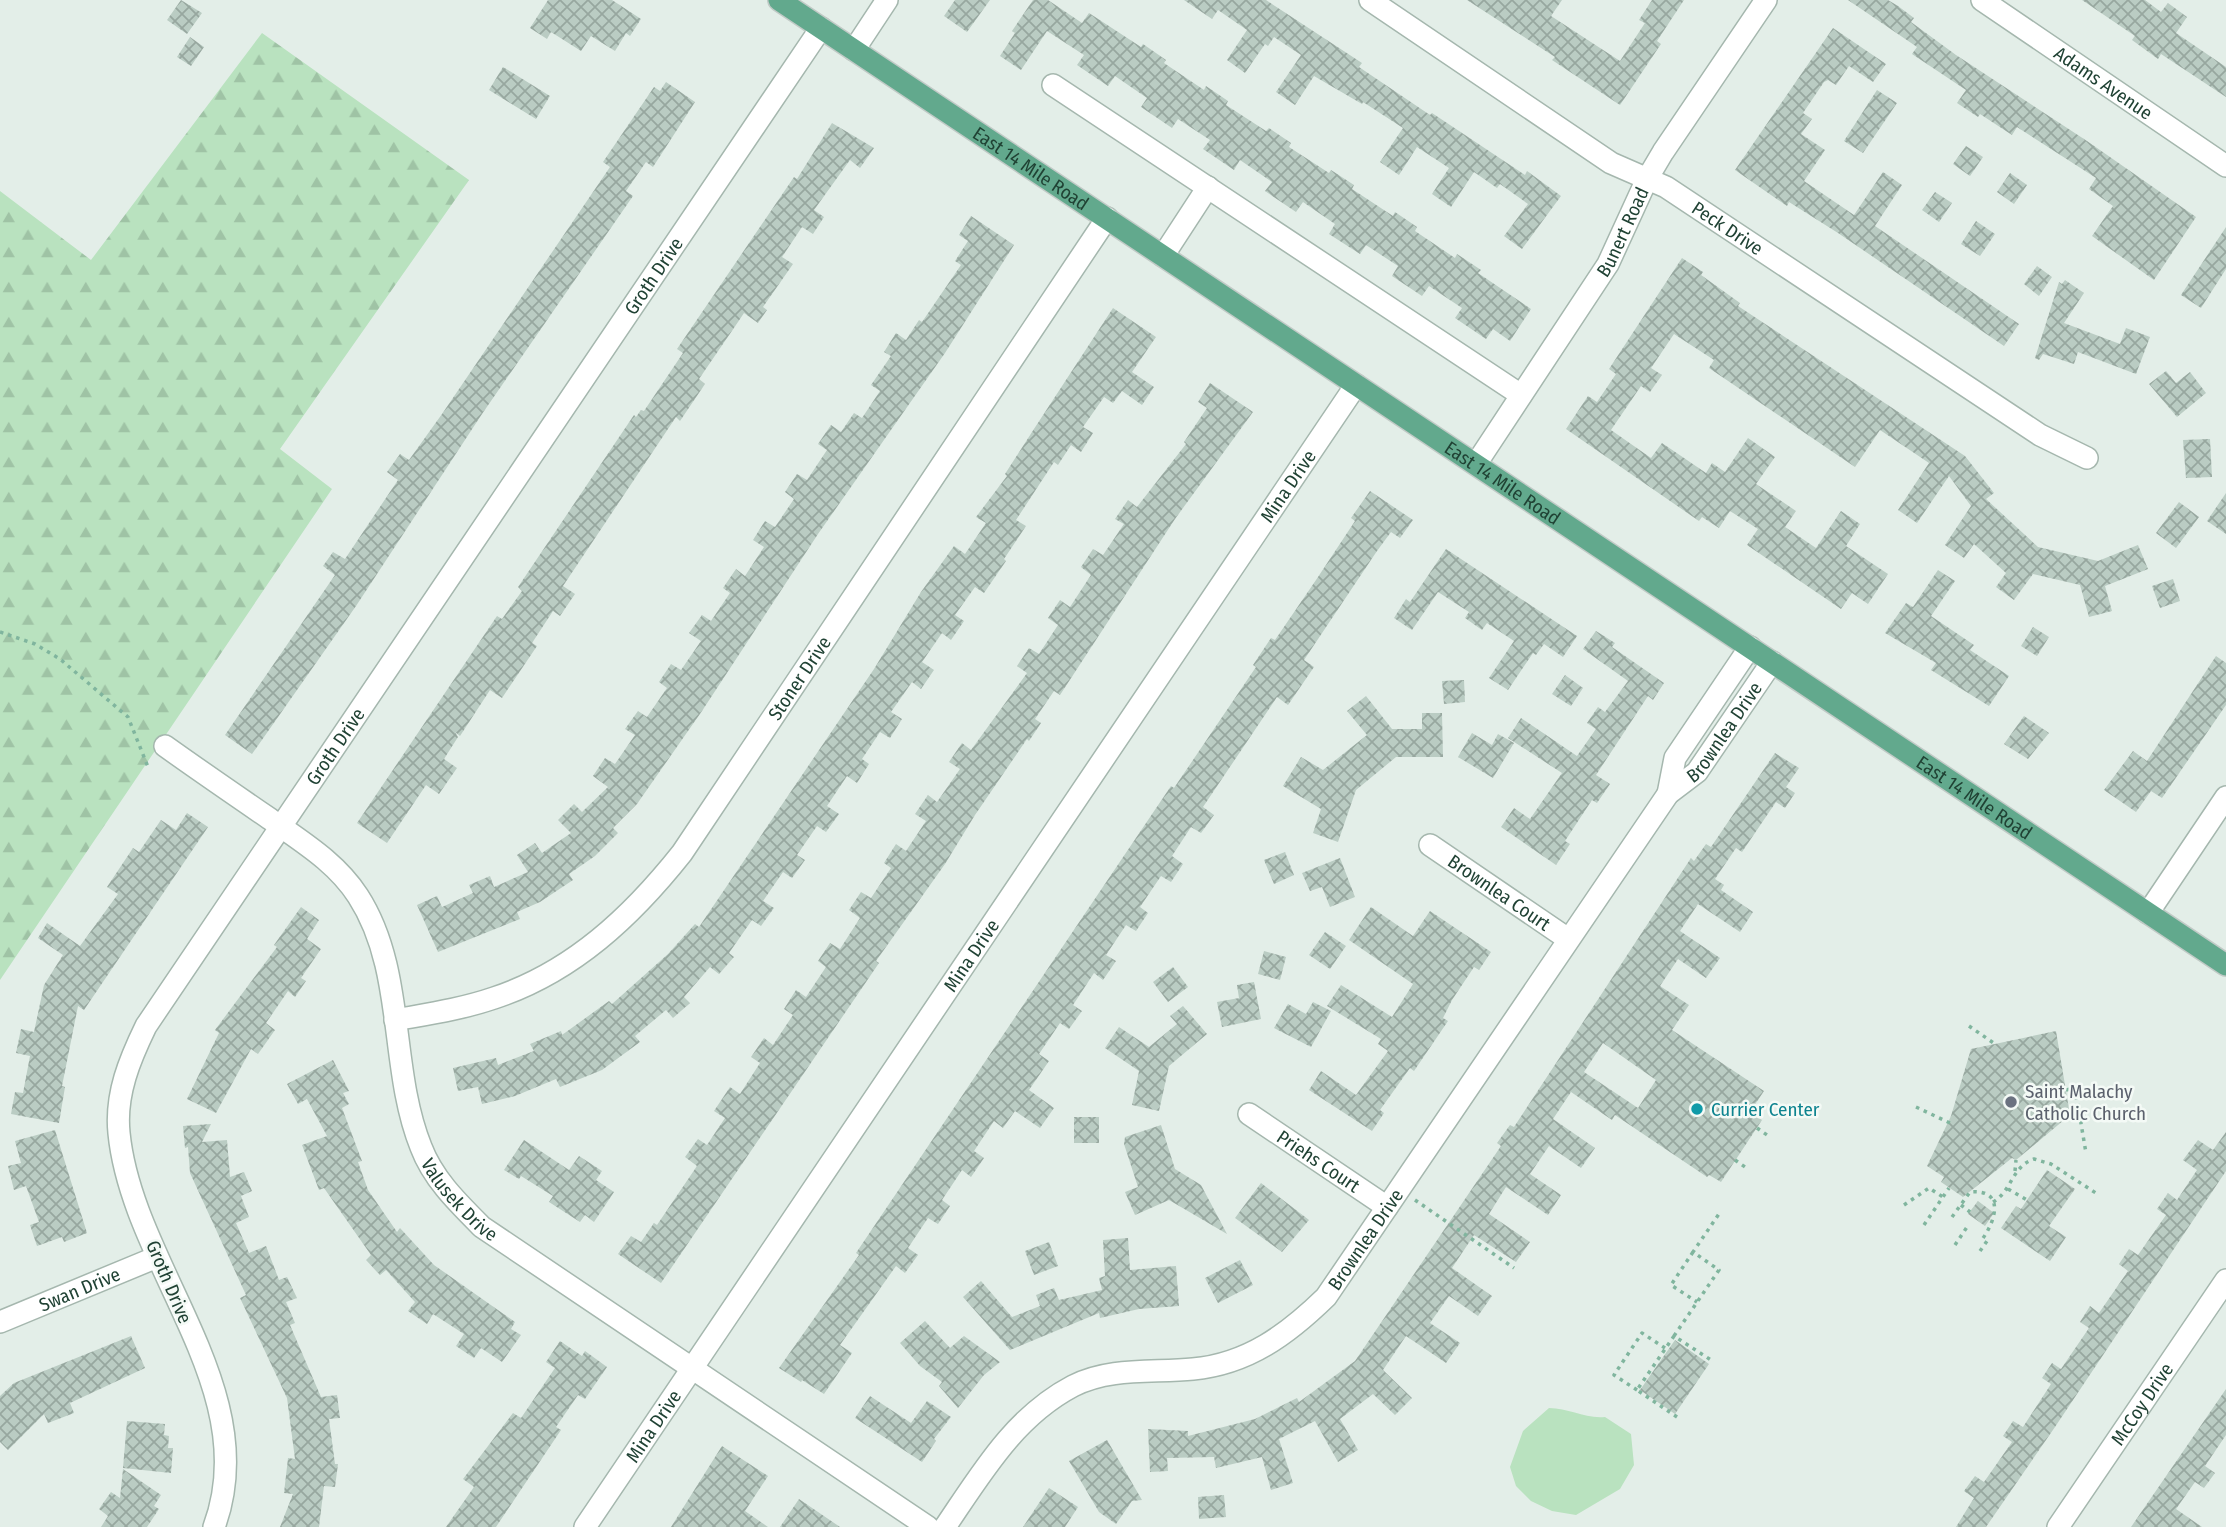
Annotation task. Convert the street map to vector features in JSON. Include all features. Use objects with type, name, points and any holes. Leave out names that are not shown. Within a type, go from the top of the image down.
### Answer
[{"type":"main road","name":"East 14 Mile Road","points":[[779,0],[2226,965]]},
{"type":"street","points":[[854,50],[887,0]]},
{"type":"street","name":"Bunert Road","points":[[1476,464],[1608,264],[1647,179],[1766,0]]},
{"type":"street","name":"Adams Avenue","points":[[1982,0],[2226,166]]},
{"type":"street","name":"Peck Drive","points":[[1376,2],[1611,163],[1666,187],[2040,435],[2087,458]]},
{"type":"street","name":"Groth Drive","points":[[214,1527],[222,1504],[228,1466],[222,1418],[209,1376],[130,1187],[119,1132],[121,1090],[130,1059],[146,1026],[821,28]]},
{"type":"street","points":[[1053,85],[1521,395]]},
{"type":"street","points":[[1163,256],[1208,187]]},
{"type":"street","name":"Stoner Drive","points":[[395,1020],[495,998],[536,981],[602,939],[651,892],[690,842],[1107,218]]},
{"type":"street","name":"Mina Drive","points":[[585,1527],[1356,385]]},
{"type":"street","name":"Brownlea Drive","points":[[1668,794],[1675,758],[1750,647]]},
{"type":"street","name":"Brownlea Drive","points":[[945,1527],[1016,1427],[1074,1386],[1111,1374],[1194,1369],[1233,1360],[1269,1346],[1289,1332],[1326,1297],[1668,794],[1697,772],[1772,662]]},
{"type":"street","name":"Valusek Drive","points":[[165,746],[319,853],[347,880],[359,898],[374,929],[395,1020],[409,1108],[421,1149],[438,1179],[455,1200],[482,1227],[928,1527]]},
{"type":"street","points":[[2148,913],[2226,797]]},
{"type":"street","name":"Brownlea Court","points":[[1430,845],[1568,939]]},
{"type":"street","name":"Priehs Court","points":[[1249,1114],[1387,1208]]},
{"type":"street","name":"Swan Drive","points":[[0,1322],[157,1257]]},
{"type":"street","name":"McCoy Drive","points":[[2058,1527],[2226,1280]]},
{"type":"path","points":[[0,632],[36,644],[60,659],[128,717],[148,767]]},
{"type":"path","points":[[1969,1026],[1995,1044]]},
{"type":"path","points":[[2066,1090],[2075,1088],[2086,1153]]},
{"type":"path","points":[[1916,1107],[1952,1124]]},
{"type":"path","points":[[1757,1128],[1770,1137]]},
{"type":"path","points":[[1735,1160],[1748,1169]]},
{"type":"path","points":[[1993,1202],[2007,1189],[2016,1160]]},
{"type":"path","points":[[2014,1173],[2029,1160],[2039,1160],[2099,1195]]},
{"type":"path","points":[[1904,1205],[1929,1188],[1943,1197]]},
{"type":"path","points":[[1924,1225],[1949,1188]]},
{"type":"path","points":[[2007,1189],[2027,1200]]},
{"type":"path","points":[[1952,1217],[1970,1192],[1982,1192],[1993,1202],[1996,1210],[1994,1220],[1980,1251]]},
{"type":"path","points":[[1409,1197],[1514,1268]]},
{"type":"path","points":[[1961,1205],[1970,1212]]},
{"type":"path","points":[[1697,1302],[1671,1285],[1721,1210]]},
{"type":"path","points":[[1955,1245],[1967,1227]]},
{"type":"path","points":[[1637,1390],[1719,1270],[1693,1252]]},
{"type":"path","points":[[1665,1349],[1642,1333],[1614,1375],[1677,1417]]},
{"type":"path","points":[[1674,1336],[1714,1362]]},
{"type":"green space","points":[[262,33],[469,180],[280,449],[332,489],[0,980],[0,191],[91,260]]},
{"type":"green space","points":[[1549,1408],[1605,1417],[1631,1434],[1634,1465],[1620,1489],[1576,1515],[1552,1511],[1531,1501],[1516,1486],[1510,1467],[1523,1431]]},
{"type":"building","points":[[181,0],[202,13],[187,34],[167,20]]},
{"type":"building","points":[[548,0],[612,0],[641,19],[630,36],[626,33],[615,51],[591,36],[581,51],[551,32],[547,39],[530,28]]},
{"type":"building","points":[[955,0],[990,0],[967,32],[944,16]]},
{"type":"building","points":[[1033,0],[1048,0],[1082,23],[1089,13],[1141,47],[1143,44],[1166,60],[1164,63],[1204,90],[1206,86],[1228,101],[1226,105],[1266,131],[1269,128],[1291,143],[1289,147],[1329,173],[1331,170],[1354,185],[1352,189],[1393,216],[1395,212],[1417,227],[1415,231],[1455,258],[1457,254],[1481,270],[1478,273],[1531,309],[1510,341],[1493,329],[1486,339],[1455,318],[1462,308],[1429,286],[1422,296],[1392,276],[1398,266],[1366,245],[1360,254],[1329,234],[1335,224],[1303,202],[1296,212],[1265,191],[1272,182],[1240,160],[1234,170],[1203,149],[1210,140],[1178,119],[1172,128],[1141,107],[1147,98],[1115,76],[1108,86],[1077,65],[1084,55],[1047,31],[1021,70],[1000,56],[1015,33],[1012,31]]},
{"type":"building","points":[[1184,0],[1266,0],[1362,63],[1359,67],[1430,115],[1432,113],[1525,175],[1527,171],[1561,196],[1522,249],[1504,236],[1528,204],[1500,184],[1497,188],[1474,172],[1451,207],[1432,194],[1449,168],[1417,147],[1399,175],[1380,162],[1403,128],[1363,102],[1362,104],[1314,76],[1295,105],[1276,92],[1301,55],[1274,37],[1268,46],[1265,44],[1245,73],[1227,60],[1247,30],[1218,10],[1212,19]]},
{"type":"building","points":[[1467,0],[1562,0],[1551,16],[1620,61],[1645,23],[1639,20],[1652,0],[1684,0],[1657,41],[1661,44],[1620,105],[1552,60],[1555,57]]},
{"type":"building","points":[[1848,0],[1888,0],[1898,6],[1914,18],[1911,22],[1956,55],[2196,217],[2154,280],[2092,236],[2113,206],[2089,189],[2096,178],[2017,127],[2012,135],[1957,103],[1966,90],[1912,54],[1917,47]]},
{"type":"building","points":[[2082,0],[2145,0],[2161,12],[2168,3],[2187,17],[2176,33],[2226,67],[2226,97],[2161,54],[2158,59],[2132,40],[2135,36]]},
{"type":"building","points":[[1833,28],[1886,64],[1873,82],[1849,66],[1836,85],[1828,80],[1824,82],[1803,113],[1812,119],[1801,134],[1825,150],[1804,181],[1854,215],[1883,172],[1902,185],[1875,226],[2019,324],[2004,346],[1838,233],[1789,202],[1787,206],[1735,170]]},
{"type":"building","points":[[190,37],[204,47],[191,66],[177,57]]},
{"type":"building","points":[[503,67],[550,96],[536,119],[489,90]]},
{"type":"building","points":[[666,82],[695,102],[653,167],[646,162],[626,191],[633,196],[482,414],[356,606],[252,754],[225,735],[335,575],[323,566],[333,552],[345,559],[398,480],[387,472],[400,454],[409,460],[442,414],[610,167],[603,162],[654,87],[660,91]]},
{"type":"building","points":[[1877,90],[1897,103],[1863,153],[1844,141]]},
{"type":"building","points":[[832,123],[874,148],[860,168],[850,160],[814,210],[824,217],[813,234],[802,227],[782,257],[793,264],[763,307],[767,310],[758,323],[744,313],[699,379],[705,384],[680,421],[676,417],[563,586],[575,594],[560,616],[553,611],[532,643],[537,646],[502,698],[490,690],[460,736],[455,732],[458,737],[444,759],[457,768],[439,794],[426,785],[387,843],[357,823],[497,616],[502,619],[522,591],[518,587],[634,415],[636,417],[641,410],[644,411],[683,353],[677,349],[794,177],[797,179]]},
{"type":"building","points":[[1966,146],[1983,157],[1970,176],[1953,164]]},
{"type":"building","points":[[2010,173],[2027,185],[2014,204],[1997,192]]},
{"type":"building","points":[[1935,192],[1952,203],[1939,222],[1922,210]]},
{"type":"building","points":[[971,216],[1014,245],[945,353],[818,534],[702,711],[637,804],[613,828],[618,833],[595,856],[569,874],[573,880],[540,902],[517,912],[520,919],[438,952],[417,905],[437,896],[442,907],[473,893],[469,885],[490,876],[494,887],[528,872],[517,855],[535,843],[542,853],[571,833],[558,820],[574,804],[582,812],[608,787],[593,776],[605,758],[615,764],[635,735],[625,729],[638,711],[647,717],[667,688],[659,682],[671,664],[681,670],[701,641],[689,633],[702,615],[711,621],[730,593],[723,588],[736,569],[745,576],[764,547],[753,540],[765,521],[775,527],[794,499],[785,492],[797,474],[807,480],[827,450],[818,444],[831,425],[841,432],[854,413],[862,418],[880,391],[871,385],[891,356],[884,352],[896,333],[906,340],[919,320],[922,322],[961,265],[955,261],[968,241],[959,235]]},
{"type":"building","points":[[1976,221],[1995,234],[1980,256],[1961,244]]},
{"type":"building","points":[[2226,227],[2226,269],[2201,308],[2181,295]]},
{"type":"building","points":[[1682,258],[1740,303],[1738,306],[1965,456],[1994,493],[1986,499],[2038,547],[2098,561],[2138,545],[2148,569],[2105,586],[2112,611],[2089,617],[2080,585],[2033,574],[2014,600],[1996,587],[2006,573],[1974,544],[1964,558],[1945,545],[1971,506],[1949,476],[1917,523],[1898,510],[1929,463],[1880,430],[1855,467],[1709,368],[1714,360],[1674,334],[1651,368],[1662,375],[1650,392],[1641,386],[1611,430],[1651,458],[1662,443],[1706,473],[1712,463],[1725,472],[1748,438],[1775,457],[1756,484],[1796,511],[1785,527],[1816,548],[1841,511],[1860,524],[1846,546],[1888,574],[1868,604],[1852,593],[1841,609],[1747,545],[1758,529],[1730,511],[1719,528],[1702,517],[1699,521],[1566,429],[1588,396],[1597,402],[1616,374],[1609,369]]},
{"type":"building","points":[[2037,266],[2052,277],[2039,296],[2024,284]]},
{"type":"building","points":[[2065,280],[2084,293],[2064,323],[2120,344],[2126,328],[2150,337],[2136,374],[2078,352],[2074,364],[2043,354],[2039,360],[2035,358],[2059,282],[2062,284]]},
{"type":"building","points":[[1113,308],[1156,337],[1132,372],[1154,387],[1142,405],[1122,391],[1113,403],[1104,397],[1083,427],[1093,433],[1081,452],[1071,445],[1058,465],[1054,462],[1016,520],[1026,526],[1004,559],[1006,561],[984,593],[975,587],[955,615],[964,621],[951,640],[942,633],[922,662],[934,670],[921,689],[912,682],[891,712],[902,719],[890,738],[880,732],[862,759],[869,764],[857,783],[847,776],[827,806],[839,814],[826,832],[817,826],[797,855],[805,860],[792,878],[783,872],[763,901],[774,908],[761,926],[752,920],[729,953],[734,957],[719,974],[710,967],[684,997],[690,1003],[673,1018],[666,1010],[635,1036],[640,1042],[602,1070],[560,1087],[556,1079],[515,1096],[482,1104],[478,1087],[458,1091],[453,1068],[496,1058],[498,1065],[534,1051],[530,1044],[561,1031],[562,1035],[609,1001],[612,1004],[668,954],[695,924],[699,927],[874,669],[921,592],[954,546],[965,554],[986,523],[976,517],[1007,476],[1005,474]]},
{"type":"building","points":[[2166,371],[2176,383],[2190,372],[2206,393],[2177,417],[2149,384]]},
{"type":"building","points":[[1210,383],[1253,412],[1175,519],[1060,695],[1054,691],[1035,719],[1041,723],[975,815],[945,864],[876,961],[879,963],[661,1283],[618,1254],[631,1236],[641,1242],[654,1223],[657,1225],[697,1166],[685,1157],[698,1139],[707,1145],[725,1118],[714,1111],[730,1087],[740,1094],[760,1063],[751,1057],[764,1038],[773,1045],[793,1015],[784,1009],[796,990],[806,997],[826,967],[818,961],[830,943],[840,949],[860,918],[849,910],[861,892],[871,898],[891,868],[884,863],[896,844],[906,851],[926,821],[915,814],[928,795],[937,802],[960,769],[949,762],[962,743],[971,750],[1027,673],[1017,666],[1029,648],[1039,654],[1058,625],[1048,618],[1060,600],[1070,607],[1091,575],[1081,567],[1093,549],[1103,555],[1124,524],[1115,519],[1128,500],[1137,507],[1186,444],[1184,442],[1207,408],[1198,402]]},
{"type":"building","points":[[2210,439],[2212,477],[2186,478],[2183,440]]},
{"type":"building","points":[[1370,491],[1413,520],[1400,538],[1391,532],[1377,551],[1304,660],[1314,667],[1288,705],[1277,697],[1203,807],[1214,815],[1201,833],[1191,827],[1172,856],[1183,864],[1171,882],[1161,876],[1140,907],[1148,913],[1136,931],[1126,925],[1106,955],[1116,961],[1103,980],[1094,973],[1073,1005],[1082,1011],[1069,1029],[1060,1023],[1039,1054],[1049,1061],[1029,1090],[1054,1108],[1040,1128],[1015,1111],[1003,1128],[994,1121],[974,1151],[984,1158],[971,1177],[962,1170],[942,1200],[950,1206],[938,1224],[928,1218],[908,1248],[918,1255],[905,1273],[896,1266],[840,1345],[852,1353],[824,1394],[779,1368],[859,1255],[856,1253],[1171,786],[1174,788],[1256,667],[1253,665],[1271,638],[1275,640],[1316,580],[1355,521],[1351,518]]},
{"type":"building","points":[[2226,493],[2226,534],[2207,521]]},
{"type":"building","points":[[2179,502],[2199,517],[2176,548],[2156,533]]},
{"type":"building","points":[[1446,549],[1577,636],[1563,657],[1544,644],[1536,655],[1533,653],[1508,690],[1489,678],[1514,641],[1487,623],[1482,630],[1465,618],[1469,612],[1438,592],[1412,630],[1394,618],[1406,599],[1410,602]]},
{"type":"building","points":[[1938,570],[1955,581],[1931,616],[1974,645],[1970,650],[2009,676],[1989,706],[1931,670],[1936,663],[1885,633],[1906,603],[1913,607]]},
{"type":"building","points":[[2173,579],[2180,601],[2160,608],[2152,586]]},
{"type":"building","points":[[2033,627],[2049,637],[2037,656],[2021,646]]},
{"type":"building","points":[[1596,631],[1615,643],[1612,647],[1664,683],[1653,700],[1648,696],[1596,775],[1610,784],[1597,803],[1592,800],[1565,841],[1570,844],[1556,865],[1501,827],[1514,808],[1530,819],[1562,773],[1508,738],[1521,718],[1577,756],[1596,729],[1587,723],[1598,707],[1605,712],[1628,681],[1583,649]]},
{"type":"building","points":[[2216,656],[2226,663],[2226,705],[2162,798],[2151,791],[2136,812],[2104,790],[2133,751],[2147,761]]},
{"type":"building","points":[[1565,675],[1583,688],[1571,706],[1552,694]]},
{"type":"building","points":[[1464,680],[1465,702],[1444,704],[1442,681]]},
{"type":"building","points":[[1366,696],[1392,729],[1422,729],[1422,713],[1442,713],[1443,757],[1396,757],[1356,790],[1338,842],[1313,833],[1321,809],[1283,786],[1301,757],[1323,770],[1367,735],[1347,711]]},
{"type":"building","points":[[2024,716],[2049,733],[2028,759],[2004,744]]},
{"type":"building","points":[[1472,733],[1492,745],[1498,734],[1514,743],[1493,778],[1458,757]]},
{"type":"building","points":[[1775,753],[1799,768],[1786,787],[1795,793],[1785,808],[1776,802],[1742,852],[1736,848],[1715,879],[1724,885],[1721,890],[1753,912],[1740,932],[1698,904],[1680,931],[1720,958],[1706,978],[1678,959],[1660,986],[1689,1005],[1672,1030],[1764,1091],[1750,1112],[1762,1120],[1721,1182],[1709,1175],[1707,1177],[1615,1115],[1612,1120],[1571,1092],[1553,1119],[1595,1148],[1581,1168],[1549,1146],[1530,1174],[1561,1195],[1548,1215],[1506,1187],[1489,1214],[1530,1242],[1516,1262],[1474,1235],[1452,1268],[1492,1296],[1478,1316],[1449,1296],[1430,1323],[1460,1343],[1446,1363],[1406,1336],[1383,1370],[1412,1398],[1395,1415],[1373,1394],[1340,1419],[1358,1450],[1338,1462],[1315,1421],[1279,1439],[1293,1483],[1271,1490],[1262,1457],[1216,1468],[1214,1457],[1167,1458],[1168,1471],[1150,1472],[1148,1429],[1188,1431],[1188,1436],[1255,1419],[1297,1398],[1299,1402],[1355,1361],[1501,1146],[1497,1143],[1510,1125],[1514,1127],[1691,858],[1694,861],[1706,844],[1711,847]],"holes":[[[1603,1043],[1656,1080],[1638,1108],[1584,1072]]]},
{"type":"building","points":[[187,813],[208,827],[84,1010],[78,1006],[62,1086],[65,1087],[59,1123],[11,1114],[15,1092],[23,1093],[30,1056],[16,1053],[21,1029],[34,1032],[44,985],[63,955],[38,938],[47,923],[80,946],[118,894],[107,887],[133,848],[139,852],[161,820],[176,830]]},
{"type":"building","points":[[1285,852],[1294,875],[1274,884],[1264,860]]},
{"type":"building","points":[[1340,858],[1355,897],[1330,907],[1322,887],[1310,891],[1302,873]]},
{"type":"building","points":[[301,907],[319,920],[307,939],[321,949],[301,978],[306,981],[295,997],[288,991],[266,1023],[275,1030],[258,1054],[251,1049],[216,1113],[187,1099],[219,1033],[215,1030],[277,947],[274,945]]},
{"type":"building","points":[[1371,907],[1413,936],[1430,911],[1491,952],[1479,970],[1474,967],[1452,1000],[1443,1018],[1448,1021],[1414,1071],[1410,1068],[1380,1110],[1384,1113],[1372,1131],[1309,1090],[1321,1071],[1356,1095],[1388,1051],[1378,1044],[1381,1039],[1327,1006],[1341,985],[1392,1017],[1413,984],[1349,940]]},
{"type":"building","points":[[1325,932],[1346,946],[1330,969],[1309,955]]},
{"type":"building","points":[[1264,951],[1286,957],[1280,980],[1258,974]]},
{"type":"building","points":[[1173,967],[1188,987],[1168,1002],[1153,982]]},
{"type":"building","points":[[1254,982],[1261,1019],[1222,1027],[1217,1002],[1239,998],[1237,985]]},
{"type":"building","points":[[1313,1002],[1331,1011],[1311,1047],[1274,1028],[1288,1004],[1306,1014]]},
{"type":"building","points":[[1183,1006],[1207,1034],[1169,1066],[1159,1111],[1132,1105],[1139,1071],[1105,1048],[1119,1027],[1149,1047],[1177,1024],[1170,1016]]},
{"type":"building","name":"Saint Malachy Catholic Church","points":[[2056,1031],[2070,1115],[2016,1160],[2012,1158],[1963,1197],[1941,1182],[1944,1177],[1927,1166],[1951,1116],[1971,1049]]},
{"type":"building","points":[[333,1060],[349,1091],[343,1093],[349,1104],[342,1108],[362,1161],[358,1162],[368,1190],[397,1232],[400,1228],[434,1265],[515,1322],[511,1329],[521,1335],[502,1362],[481,1348],[474,1358],[456,1346],[464,1334],[433,1314],[427,1324],[408,1311],[415,1302],[386,1270],[380,1275],[366,1260],[371,1255],[324,1188],[319,1190],[302,1145],[327,1136],[307,1099],[298,1104],[287,1084]]},
{"type":"building","points":[[1074,1117],[1099,1117],[1099,1143],[1074,1143]]},
{"type":"building","points":[[211,1124],[202,1142],[227,1140],[230,1177],[244,1172],[252,1191],[241,1196],[249,1217],[236,1223],[249,1253],[266,1246],[279,1280],[287,1277],[297,1298],[286,1302],[295,1323],[290,1325],[321,1397],[337,1395],[340,1418],[329,1419],[335,1464],[338,1464],[335,1487],[324,1486],[319,1527],[280,1527],[293,1494],[284,1493],[288,1458],[295,1459],[287,1398],[240,1298],[246,1295],[190,1173],[188,1147],[185,1148],[183,1126]]},
{"type":"building","points":[[1161,1125],[1175,1169],[1201,1185],[1227,1234],[1169,1200],[1135,1215],[1125,1192],[1138,1187],[1124,1144],[1125,1137]]},
{"type":"building","points":[[55,1130],[87,1233],[64,1242],[62,1237],[37,1246],[30,1225],[39,1222],[26,1186],[14,1190],[8,1166],[21,1163],[15,1141]]},
{"type":"building","points":[[2226,1132],[2226,1171],[2055,1427],[1986,1527],[1956,1527],[1974,1498],[1964,1491],[1975,1476],[1984,1482],[2012,1442],[2003,1436],[2013,1421],[2023,1427],[2051,1384],[2042,1378],[2052,1363],[2061,1369],[2089,1328],[2080,1322],[2090,1306],[2099,1313],[2128,1271],[2119,1264],[2129,1249],[2138,1255],[2166,1215],[2157,1209],[2168,1193],[2177,1200],[2197,1170],[2183,1160],[2198,1140],[2213,1150]]},
{"type":"building","points":[[524,1140],[569,1170],[579,1156],[602,1171],[596,1180],[614,1192],[594,1222],[585,1215],[580,1222],[549,1202],[553,1196],[521,1176],[519,1179],[504,1170]]},
{"type":"building","points":[[2047,1170],[2075,1189],[2049,1226],[2066,1237],[2050,1261],[2001,1228],[2016,1206],[2021,1209]]},
{"type":"building","points":[[1261,1183],[1309,1220],[1282,1252],[1235,1218]]},
{"type":"building","points":[[1978,1201],[1994,1213],[1985,1226],[1968,1214]]},
{"type":"building","points":[[1128,1238],[1130,1270],[1176,1266],[1179,1306],[1139,1309],[1100,1318],[1099,1313],[1010,1350],[963,1297],[981,1281],[1012,1317],[1040,1306],[1036,1295],[1054,1288],[1059,1300],[1102,1290],[1099,1278],[1105,1276],[1103,1240]]},
{"type":"building","points":[[1049,1242],[1058,1266],[1034,1275],[1025,1251]]},
{"type":"building","points":[[1240,1260],[1253,1285],[1218,1303],[1205,1278]]},
{"type":"building","points":[[925,1321],[950,1348],[964,1336],[1000,1362],[984,1375],[958,1408],[939,1386],[942,1382],[920,1366],[900,1343]]},
{"type":"building","points":[[131,1336],[145,1368],[70,1403],[74,1413],[48,1423],[44,1414],[8,1450],[0,1442],[0,1396],[14,1383]]},
{"type":"building","points":[[1675,1340],[1709,1364],[1675,1414],[1640,1390]]},
{"type":"building","points":[[560,1341],[582,1356],[585,1351],[607,1367],[585,1399],[578,1395],[556,1427],[561,1430],[496,1527],[446,1527],[474,1487],[463,1479],[513,1413],[521,1418],[555,1368],[546,1362]]},
{"type":"building","points":[[2226,1389],[2226,1435],[2205,1466],[2215,1473],[2204,1488],[2195,1482],[2176,1509],[2202,1527],[2131,1527]]},
{"type":"building","points":[[870,1396],[911,1423],[927,1401],[951,1417],[934,1439],[936,1441],[922,1462],[855,1418]]},
{"type":"building","points":[[127,1421],[165,1424],[164,1435],[169,1436],[168,1448],[173,1448],[171,1473],[123,1468]]},
{"type":"building","points":[[1107,1440],[1142,1500],[1132,1501],[1116,1524],[1099,1512],[1069,1461]]},
{"type":"building","points":[[722,1446],[768,1476],[745,1511],[768,1527],[671,1527]]},
{"type":"building","points":[[123,1469],[161,1495],[154,1506],[159,1509],[147,1527],[101,1527],[108,1516],[99,1509],[111,1492],[120,1498]]},
{"type":"building","points":[[1049,1488],[1078,1507],[1065,1527],[1023,1527]]},
{"type":"building","points":[[1224,1495],[1226,1517],[1199,1519],[1198,1497]]},
{"type":"building","points":[[799,1499],[840,1527],[780,1527]]},
{"type":"place","name":"Saint Malachy Catholic Church","points":[[2011,1102]]},
{"type":"place","name":"Currier Center","points":[[1697,1109]]}]
